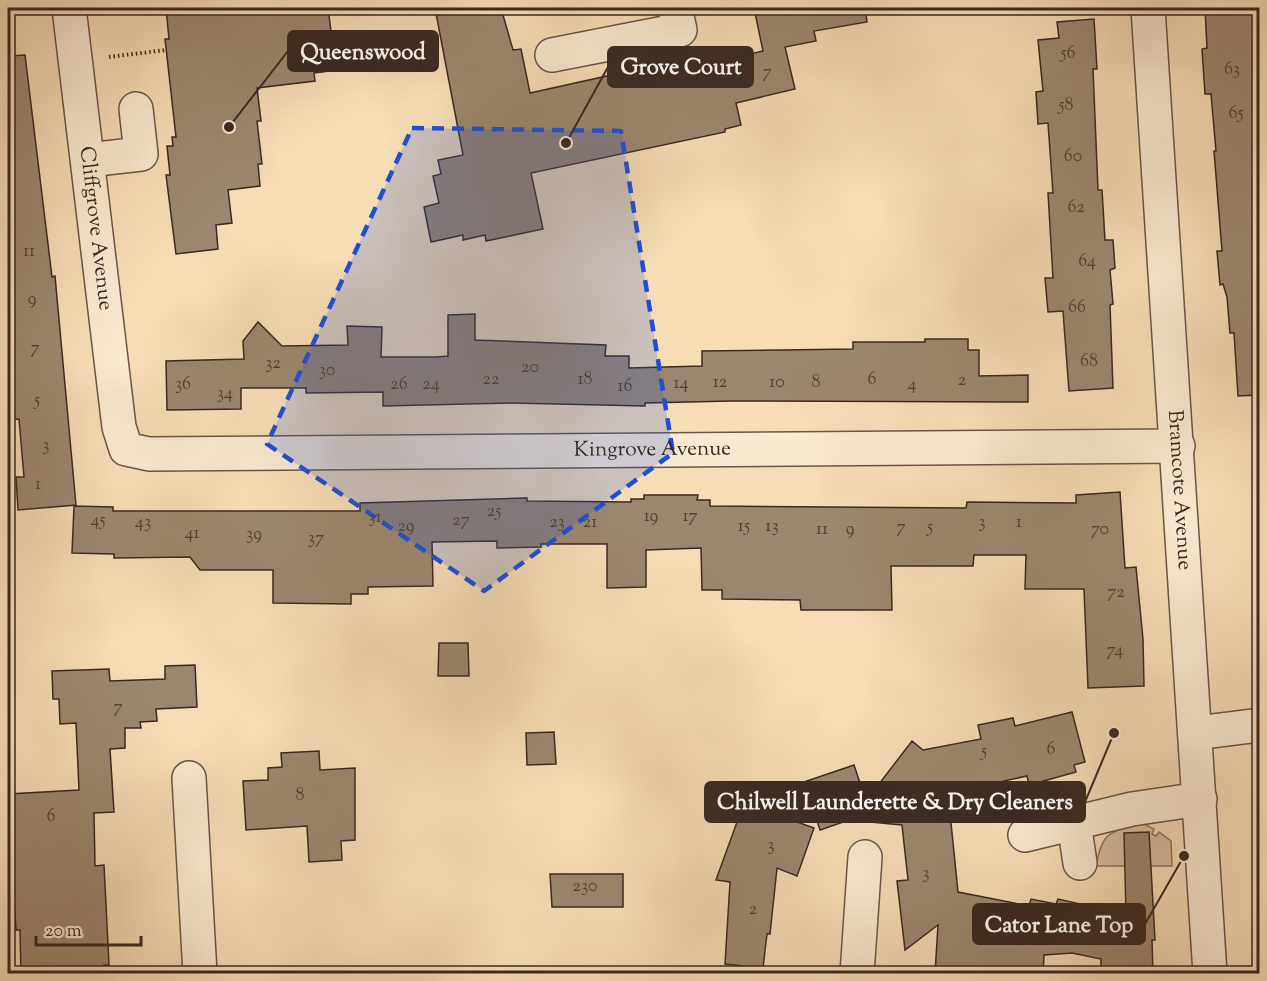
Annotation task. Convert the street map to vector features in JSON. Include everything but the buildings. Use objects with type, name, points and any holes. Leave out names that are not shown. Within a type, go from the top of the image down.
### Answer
[{"type":"street","name":"Cliffgrove Avenue","points":[[69,8],[119,427],[126,449]]},
{"type":"street","points":[[552,55],[680,30],[675,8]]},
{"type":"street","name":"Bramcote Avenue","points":[[1148,8],[1178,446],[1210,974]]},
{"type":"street","points":[[88,160],[141,153],[136,109]]},
{"type":"street","name":"Kingrove Avenue","points":[[126,449],[138,454],[160,454],[1178,446]]},
{"type":"street","points":[[1196,733],[1260,725]]},
{"type":"street","points":[[189,778],[200,974]]},
{"type":"street","points":[[1025,835],[1132,809],[1200,799]]},
{"type":"street","points":[[1074,823],[1080,863]]},
{"type":"street","points":[[857,974],[865,858]]},
{"type":"path","points":[[76,61],[166,50]]},
{"type":"highlighted area","points":[[412,128],[621,131],[673,453],[484,591],[267,444]]},
{"type":"shaded area","points":[[1142,823],[1154,829],[1152,834],[1156,836],[1159,832],[1171,841],[1172,866],[1096,866],[1101,846],[1109,835]]},
{"type":"place","name":"Queenswood","points":[[229,127]]},
{"type":"place","name":"Grove Court","points":[[566,143]]},
{"type":"place","name":"Chilwell Launderette & Dry Cleaners","points":[[1114,733]]},
{"type":"place","name":"Cator Lane Top","points":[[1184,856]]}]
